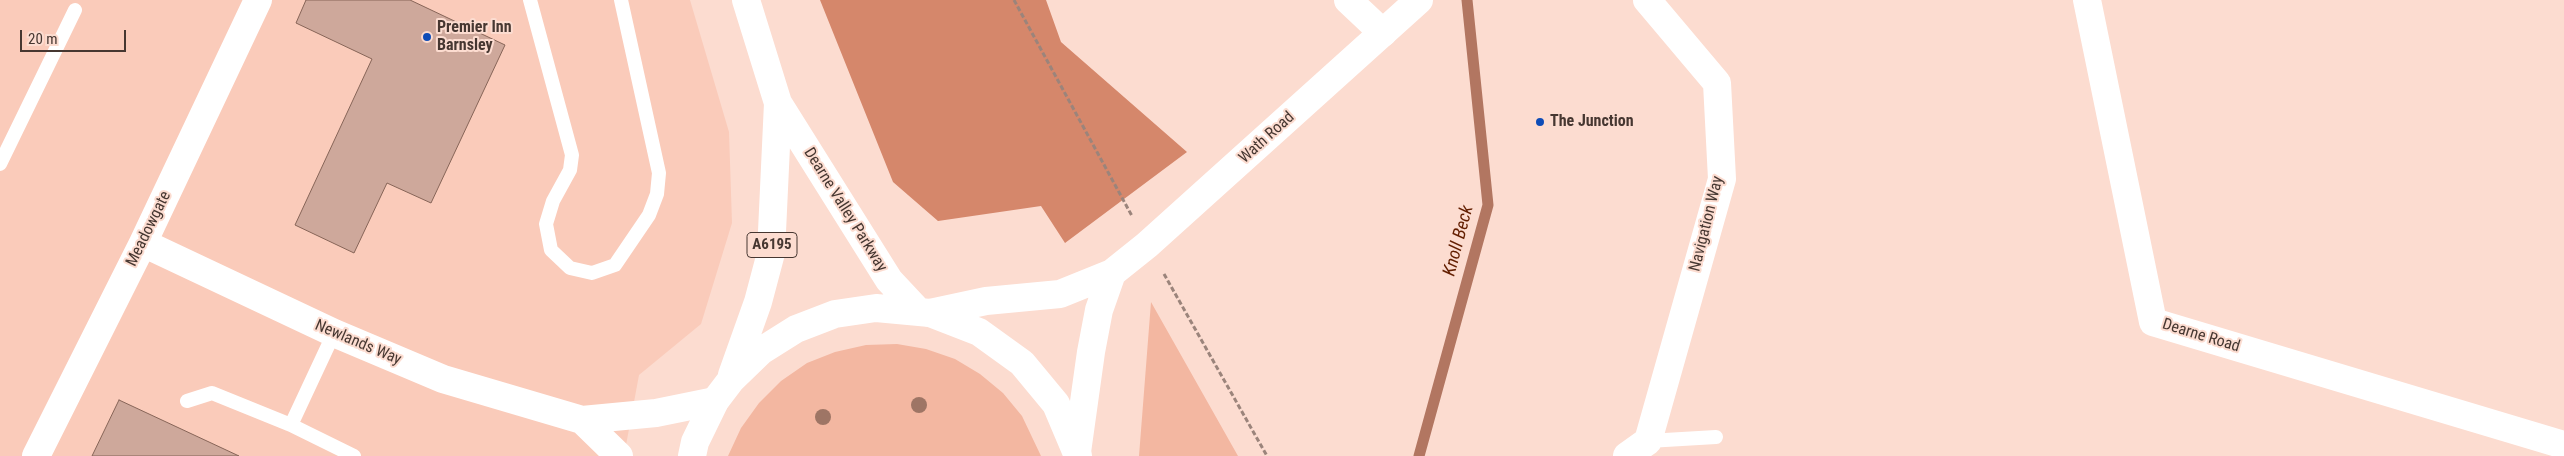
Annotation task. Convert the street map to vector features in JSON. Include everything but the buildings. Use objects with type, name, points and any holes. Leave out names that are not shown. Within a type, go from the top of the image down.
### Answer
[{"type":"main road","name":"Meadowgate","points":[[36,456],[143,243],[258,0]]},
{"type":"main road","name":"Dearne Valley Parkway","points":[[746,0],[778,103],[888,280],[924,312]]},
{"type":"main road","points":[[1348,0],[1383,33]]},
{"type":"main road","name":"Wath Road","points":[[1112,273],[1154,238],[1419,0]]},
{"type":"main road","name":"Navigation Way","points":[[1637,448],[1722,179],[1717,83],[1648,0]]},
{"type":"main road","name":"Dearne Road","points":[[2087,0],[2153,322],[2564,446]]},
{"type":"main road","name":"Dearne Valley Parkway","points":[[723,390],[758,302],[771,253],[778,103]]},
{"type":"main road","name":"Newlands Way","points":[[143,243],[334,333],[442,378],[582,420]]},
{"type":"main road","points":[[924,312],[986,301],[1060,294],[1112,273]]},
{"type":"main road","points":[[1078,454],[1091,352],[1099,310],[1112,273]]},
{"type":"main road","name":"A6195","points":[[692,456],[695,442],[723,390],[761,351],[796,329],[835,314],[876,308],[924,312],[979,332],[1022,363],[1056,404],[1078,454]]},
{"type":"main road","points":[[582,420],[656,413],[723,390]]},
{"type":"main road","points":[[582,420],[619,456]]},
{"type":"lane","points":[[530,0],[572,155],[570,170],[553,201],[546,224],[551,250],[570,268],[592,273],[616,265],[650,215],[657,194],[659,173],[621,0]]},
{"type":"lane","points":[[0,164],[75,10]]},
{"type":"lane","points":[[291,425],[334,333]]},
{"type":"lane","points":[[187,401],[212,393],[291,425],[354,456]]},
{"type":"lane","points":[[1637,448],[1716,437]]},
{"type":"shaded area","points":[[0,0],[690,0],[729,132],[732,223],[701,324],[639,375],[624,456],[0,456]]},
{"type":"shaded area","points":[[820,0],[1046,0],[1061,42],[1187,152],[1065,243],[1041,206],[938,221],[893,182]]},
{"type":"shaded area","points":[[1151,302],[1238,456],[1139,456]]},
{"type":"shaded area","points":[[897,344],[926,349],[955,359],[980,374],[1003,393],[1022,416],[1041,456],[728,456],[741,428],[759,403],[781,381],[807,363],[835,352],[866,345]]},
{"type":"waterway","name":"Knoll Beck","points":[[1419,456],[1488,205],[1467,0]]},
{"type":"place","name":"Premier Inn Barnsley","points":[[427,37]]},
{"type":"place","name":"The Junction","points":[[1540,122]]}]
